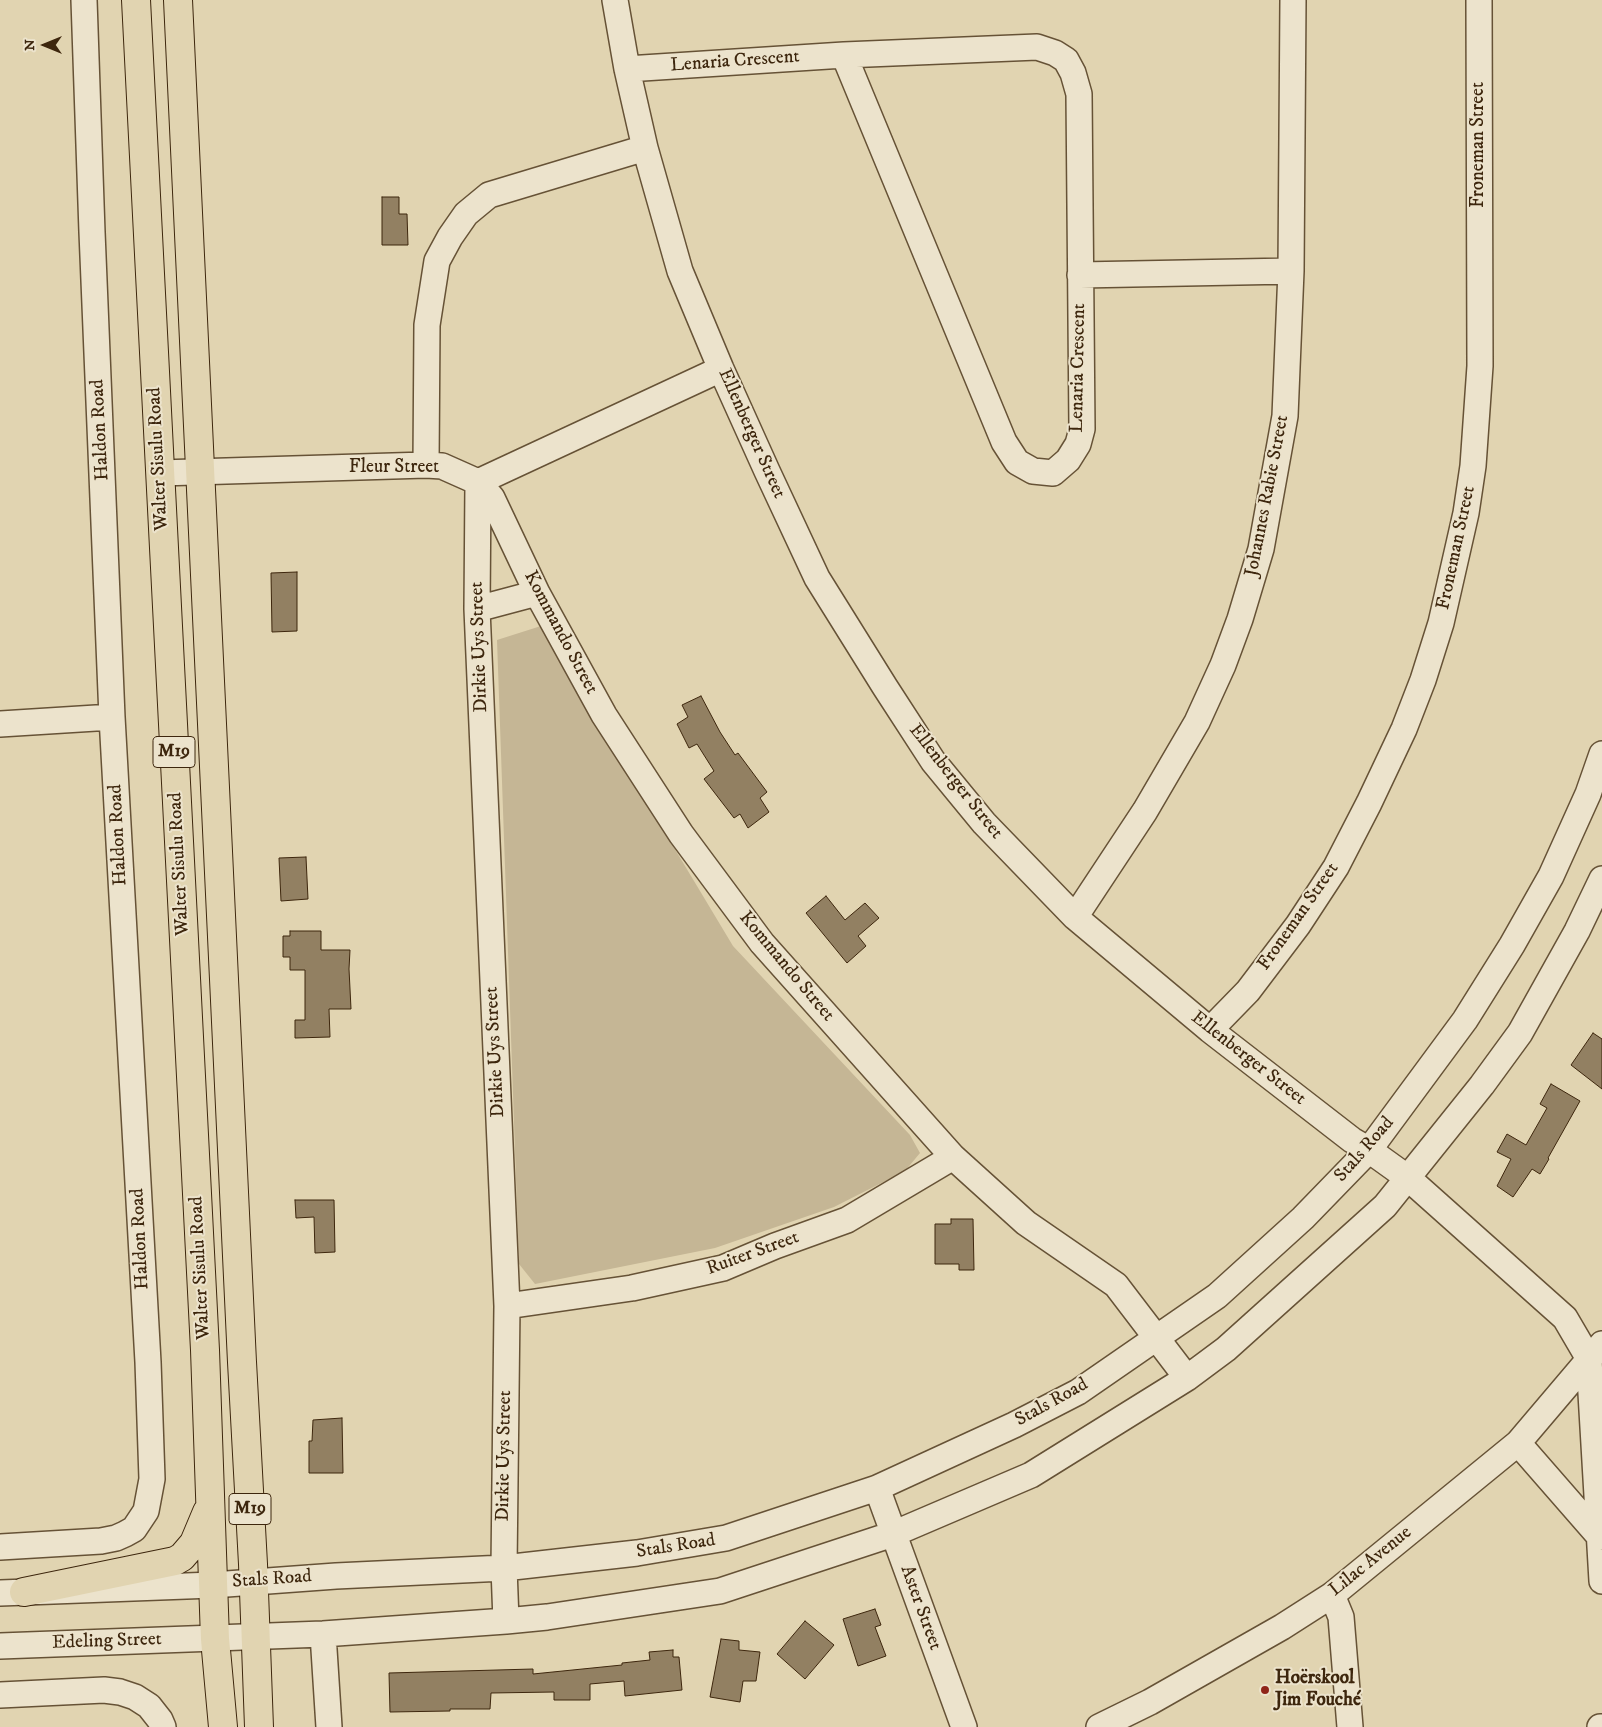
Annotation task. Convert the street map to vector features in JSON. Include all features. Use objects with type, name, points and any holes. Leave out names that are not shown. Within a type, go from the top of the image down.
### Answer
[{"type":"highway","name":"Walter Sisulu Road","points":[[136,0],[200,1258],[215,1639],[223,1727]]},
{"type":"highway","name":"Walter Sisulu Road","points":[[178,0],[259,1727]]},
{"type":"highway","points":[[138,34],[179,32]]},
{"type":"highway","points":[[150,287],[191,285]]},
{"type":"highway","points":[[175,771],[214,770]]},
{"type":"highway","points":[[190,1058],[228,1056]]},
{"type":"highway","points":[[200,1258],[237,1255]]},
{"type":"highway","points":[[12,1592],[174,1561],[182,1557],[194,1543],[210,1505]]},
{"type":"street","name":"Haldon Road","points":[[0,1547],[47,1545],[116,1538],[134,1529],[140,1522],[146,1511],[152,1479],[148,1362],[112,717],[84,0]]},
{"type":"street","name":"Ellenberger Street","points":[[614,0],[645,148],[680,271],[721,369],[766,471],[817,578],[933,761],[984,823],[1075,917],[1210,1030],[1352,1140],[1408,1178],[1565,1318],[1595,1351]]},
{"type":"street","name":"Johannes Rabie Street","points":[[1075,917],[1145,811],[1197,722],[1223,665],[1240,618],[1261,549],[1285,416],[1290,270],[1293,0]]},
{"type":"street","name":"Froneman Street","points":[[1210,1030],[1248,991],[1298,925],[1336,867],[1404,729],[1423,680],[1441,623],[1466,513],[1473,466],[1480,366],[1479,0]]},
{"type":"street","name":"Lenaria Crescent","points":[[627,69],[844,55],[1038,47],[1055,53],[1066,60],[1073,73],[1079,94],[1082,429],[1078,444],[1068,460],[1053,473],[1033,470],[1017,462],[1004,442],[844,55]]},
{"type":"street","points":[[426,465],[427,325],[437,261],[450,237],[466,214],[490,195],[645,148]]},
{"type":"street","points":[[1080,275],[1290,270]]},
{"type":"street","points":[[478,482],[721,369]]},
{"type":"street","name":"Fleur Street","points":[[160,473],[426,465],[442,466],[478,482]]},
{"type":"street","name":"Kommando Street","points":[[478,482],[492,498],[537,593],[604,715],[681,834],[762,943],[953,1157],[1026,1222],[1116,1285],[1187,1378]]},
{"type":"street","name":"Dirkie Uys Street","points":[[478,482],[477,608],[507,1306],[504,1568],[506,1621]]},
{"type":"street","points":[[477,608],[537,593]]},
{"type":"street","points":[[0,724],[112,717]]},
{"type":"street","name":"Stals Road","points":[[213,1585],[336,1576],[504,1568],[637,1554],[726,1538],[877,1488],[1014,1425],[1078,1392],[1216,1296],[1303,1218],[1369,1150],[1465,1020],[1512,945],[1551,876],[1588,794],[1602,754]]},
{"type":"street","points":[[215,1639],[323,1634],[506,1621],[547,1617],[720,1591],[893,1534],[1031,1475],[1187,1378],[1226,1349],[1384,1206],[1482,1085],[1520,1033],[1602,879]]},
{"type":"street","name":"Ruiter Street","points":[[507,1306],[632,1288],[723,1268],[847,1220],[953,1157]]},
{"type":"street","points":[[1595,1351],[1602,1581]]},
{"type":"street","name":"Lilac Avenue","points":[[1099,1727],[1150,1702],[1282,1627],[1332,1595],[1518,1443],[1595,1351]]},
{"type":"street","points":[[1518,1443],[1600,1537]]},
{"type":"street","name":"Aster Street","points":[[877,1488],[964,1727]]},
{"type":"street","points":[[12,1592],[213,1585]]},
{"type":"street","points":[[1332,1595],[1341,1617],[1350,1727]]},
{"type":"street","points":[[323,1634],[329,1727]]},
{"type":"street","name":"Edeling Street","points":[[0,1646],[215,1639]]},
{"type":"street","points":[[0,1695],[104,1690],[120,1692],[135,1697],[149,1706],[163,1727]]},
{"type":"shaded area","points":[[541,626],[733,946],[910,1135],[920,1153],[905,1171],[834,1207],[715,1248],[535,1284],[519,1264],[497,640]]},
{"type":"building","points":[[382,197],[399,197],[399,214],[407,214],[408,245],[382,245]]},
{"type":"building","points":[[297,572],[297,631],[272,632],[271,573]]},
{"type":"building","points":[[701,696],[720,732],[735,755],[738,753],[767,792],[760,798],[769,812],[748,828],[740,814],[734,818],[704,779],[714,771],[697,744],[689,748],[677,724],[688,717],[682,705]]},
{"type":"building","points":[[306,857],[308,899],[281,901],[279,858]]},
{"type":"building","points":[[826,896],[845,920],[865,903],[879,918],[858,936],[866,946],[847,963],[806,913]]},
{"type":"building","points":[[290,931],[321,931],[321,950],[350,950],[351,1009],[329,1009],[330,1037],[295,1038],[295,1020],[305,1020],[305,970],[290,970],[290,957],[283,957],[283,936],[290,936]]},
{"type":"building","points":[[1593,1033],[1602,1039],[1602,1089],[1571,1065]]},
{"type":"building","points":[[1551,1084],[1580,1101],[1540,1174],[1532,1169],[1513,1197],[1497,1186],[1511,1159],[1497,1152],[1507,1134],[1526,1145],[1547,1108],[1540,1104]]},
{"type":"building","points":[[295,1200],[334,1200],[335,1252],[315,1253],[314,1217],[296,1218]]},
{"type":"building","points":[[951,1219],[973,1219],[974,1270],[959,1270],[959,1264],[935,1264],[935,1224],[951,1224]]},
{"type":"building","points":[[342,1418],[343,1473],[309,1473],[309,1441],[312,1441],[313,1420]]},
{"type":"building","points":[[875,1609],[881,1625],[875,1627],[886,1656],[858,1666],[843,1619]]},
{"type":"building","points":[[805,1621],[834,1645],[805,1679],[777,1654]]},
{"type":"building","points":[[721,1639],[739,1641],[739,1650],[760,1652],[756,1681],[743,1681],[740,1702],[710,1697]]},
{"type":"building","points":[[673,1650],[673,1657],[679,1657],[682,1690],[625,1696],[624,1681],[590,1684],[590,1700],[554,1700],[554,1692],[491,1693],[490,1709],[390,1712],[389,1673],[533,1669],[533,1674],[622,1665],[622,1663],[650,1660],[649,1652]]},
{"type":"place","name":"Hoërskool Jim Fouché","points":[[1265,1690]]}]
